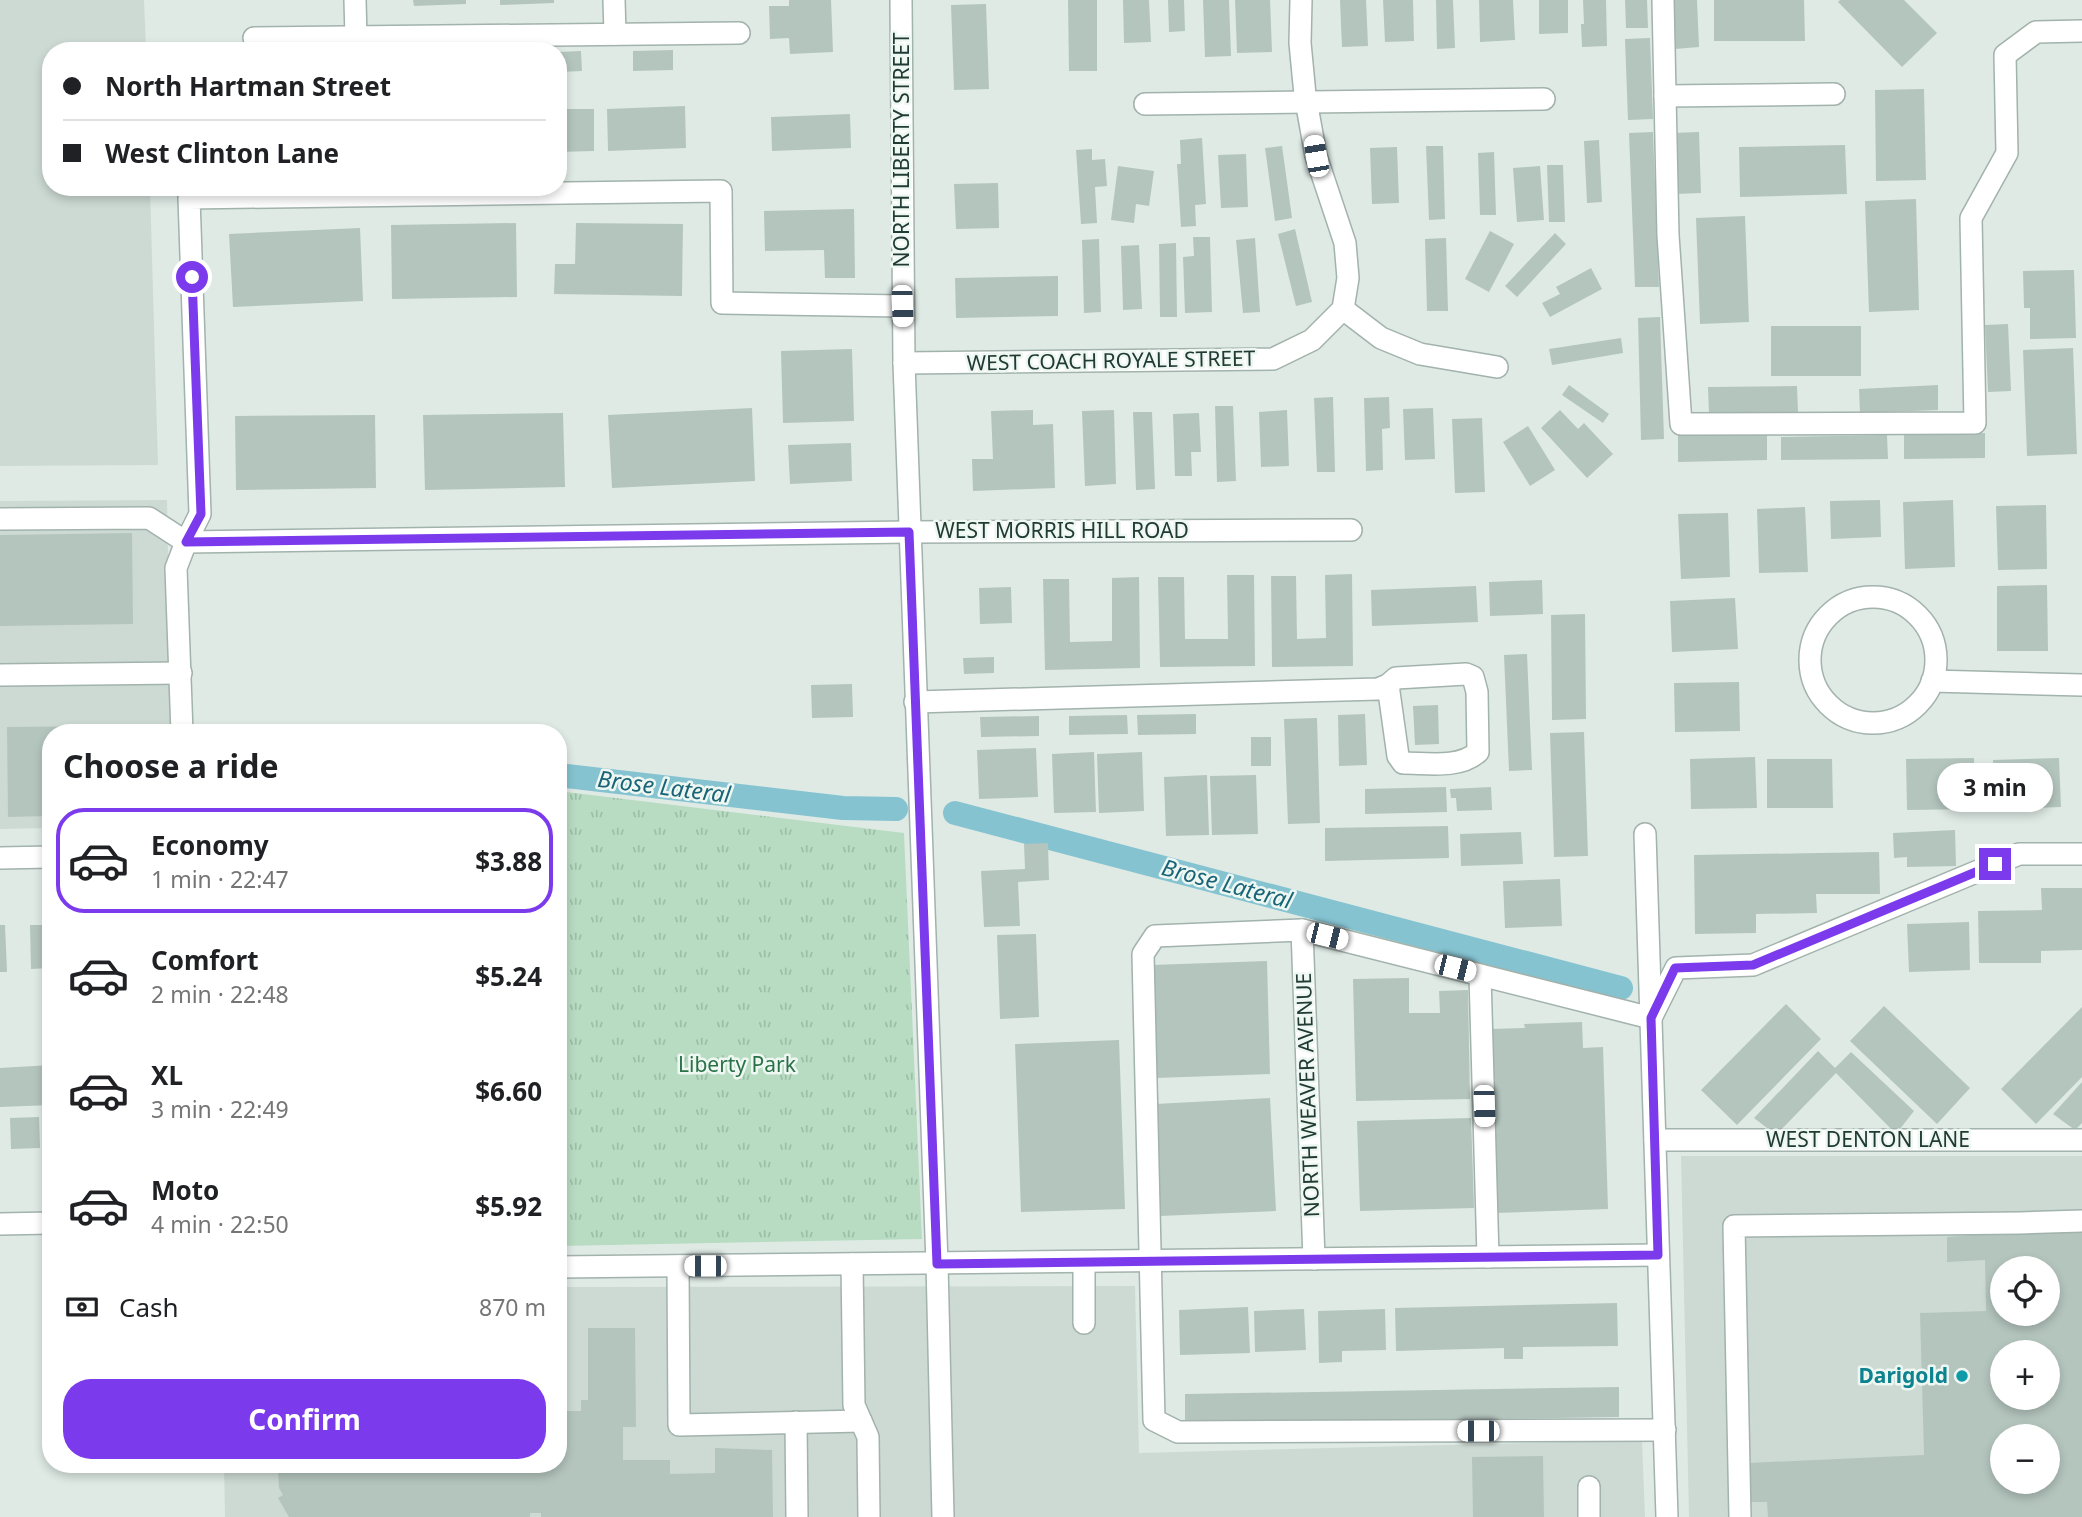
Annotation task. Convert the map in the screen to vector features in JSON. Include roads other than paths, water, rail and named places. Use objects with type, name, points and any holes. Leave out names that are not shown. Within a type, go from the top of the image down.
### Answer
[{"type":"street","points":[[355,0],[356,37]]},
{"type":"street","points":[[614,0],[615,34]]},
{"type":"street","name":"NORTH LIBERTY STREET","points":[[901,0],[902,306],[937,1264],[943,1517]]},
{"type":"street","points":[[1301,0],[1300,43],[1306,102],[1316,156],[1345,243],[1348,278],[1343,309],[1381,338],[1420,354],[1497,367]]},
{"type":"street","points":[[1663,0],[1668,235],[1681,424],[1975,423],[1971,218],[2007,153],[2005,55],[2036,32],[2082,31]]},
{"type":"street","points":[[254,38],[739,33]]},
{"type":"street","points":[[1665,96],[1835,94]]},
{"type":"street","points":[[1145,104],[1544,99]]},
{"type":"street","points":[[567,193],[721,191],[722,303],[902,306]]},
{"type":"street","points":[[182,724],[176,568],[201,514],[189,198],[341,196]]},
{"type":"street","name":"WEST COACH ROYALE STREET","points":[[904,363],[1273,359],[1312,340],[1343,309]]},
{"type":"street","points":[[0,519],[149,518],[186,542]]},
{"type":"street","name":"WEST MORRIS HILL ROAD","points":[[186,542],[909,532],[1351,530]]},
{"type":"street","points":[[1869,597],[1890,599],[1908,608],[1923,622],[1933,640],[1936,661],[1932,681],[1922,699],[1906,713],[1887,722],[1866,723],[1846,716],[1828,704],[1816,687],[1810,667],[1811,647],[1818,628],[1832,612],[1849,601],[1869,597]]},
{"type":"street","points":[[0,675],[181,673]]},
{"type":"street","points":[[915,702],[1378,689],[1396,678],[1466,674],[1473,677],[1477,692],[1478,752],[1470,759],[1456,763],[1404,763],[1398,756],[1388,685]]},
{"type":"street","points":[[1932,681],[2082,685]]},
{"type":"street","points":[[1645,834],[1667,1517]]},
{"type":"street","points":[[1651,1018],[1675,968],[1753,965],[2019,854],[2082,854]]},
{"type":"street","points":[[0,858],[42,857]]},
{"type":"street","points":[[1651,1018],[1302,930],[1154,936],[1143,954],[1154,1420],[1178,1432],[1664,1430]]},
{"type":"street","name":"NORTH WEAVER AVENUE","points":[[1302,930],[1314,1259]]},
{"type":"street","points":[[1480,975],[1488,1257]]},
{"type":"street","name":"WEST DENTON LANE","points":[[1655,1140],[2082,1140]]},
{"type":"street","points":[[1740,1517],[1734,1226],[2082,1221]]},
{"type":"street","points":[[0,1224],[42,1223]]},
{"type":"street","points":[[567,1267],[1658,1255]]},
{"type":"street","points":[[1084,1262],[1084,1323]]},
{"type":"street","points":[[852,1264],[854,1405],[868,1437],[869,1517]]},
{"type":"street","points":[[678,1266],[679,1425],[861,1421]]},
{"type":"street","points":[[796,1422],[797,1517]]},
{"type":"street","points":[[1589,1487],[1589,1517]]},
{"type":"waterway","name":"Brose Lateral","points":[[567,776],[843,808],[896,809]]},
{"type":"waterway","name":"Brose Lateral","points":[[955,813],[1621,988]]},
{"type":"place","name":"Darigold","points":[[1962,1376]]},
{"type":"park label","name":"Liberty Park","points":[[737,1065]]}]
